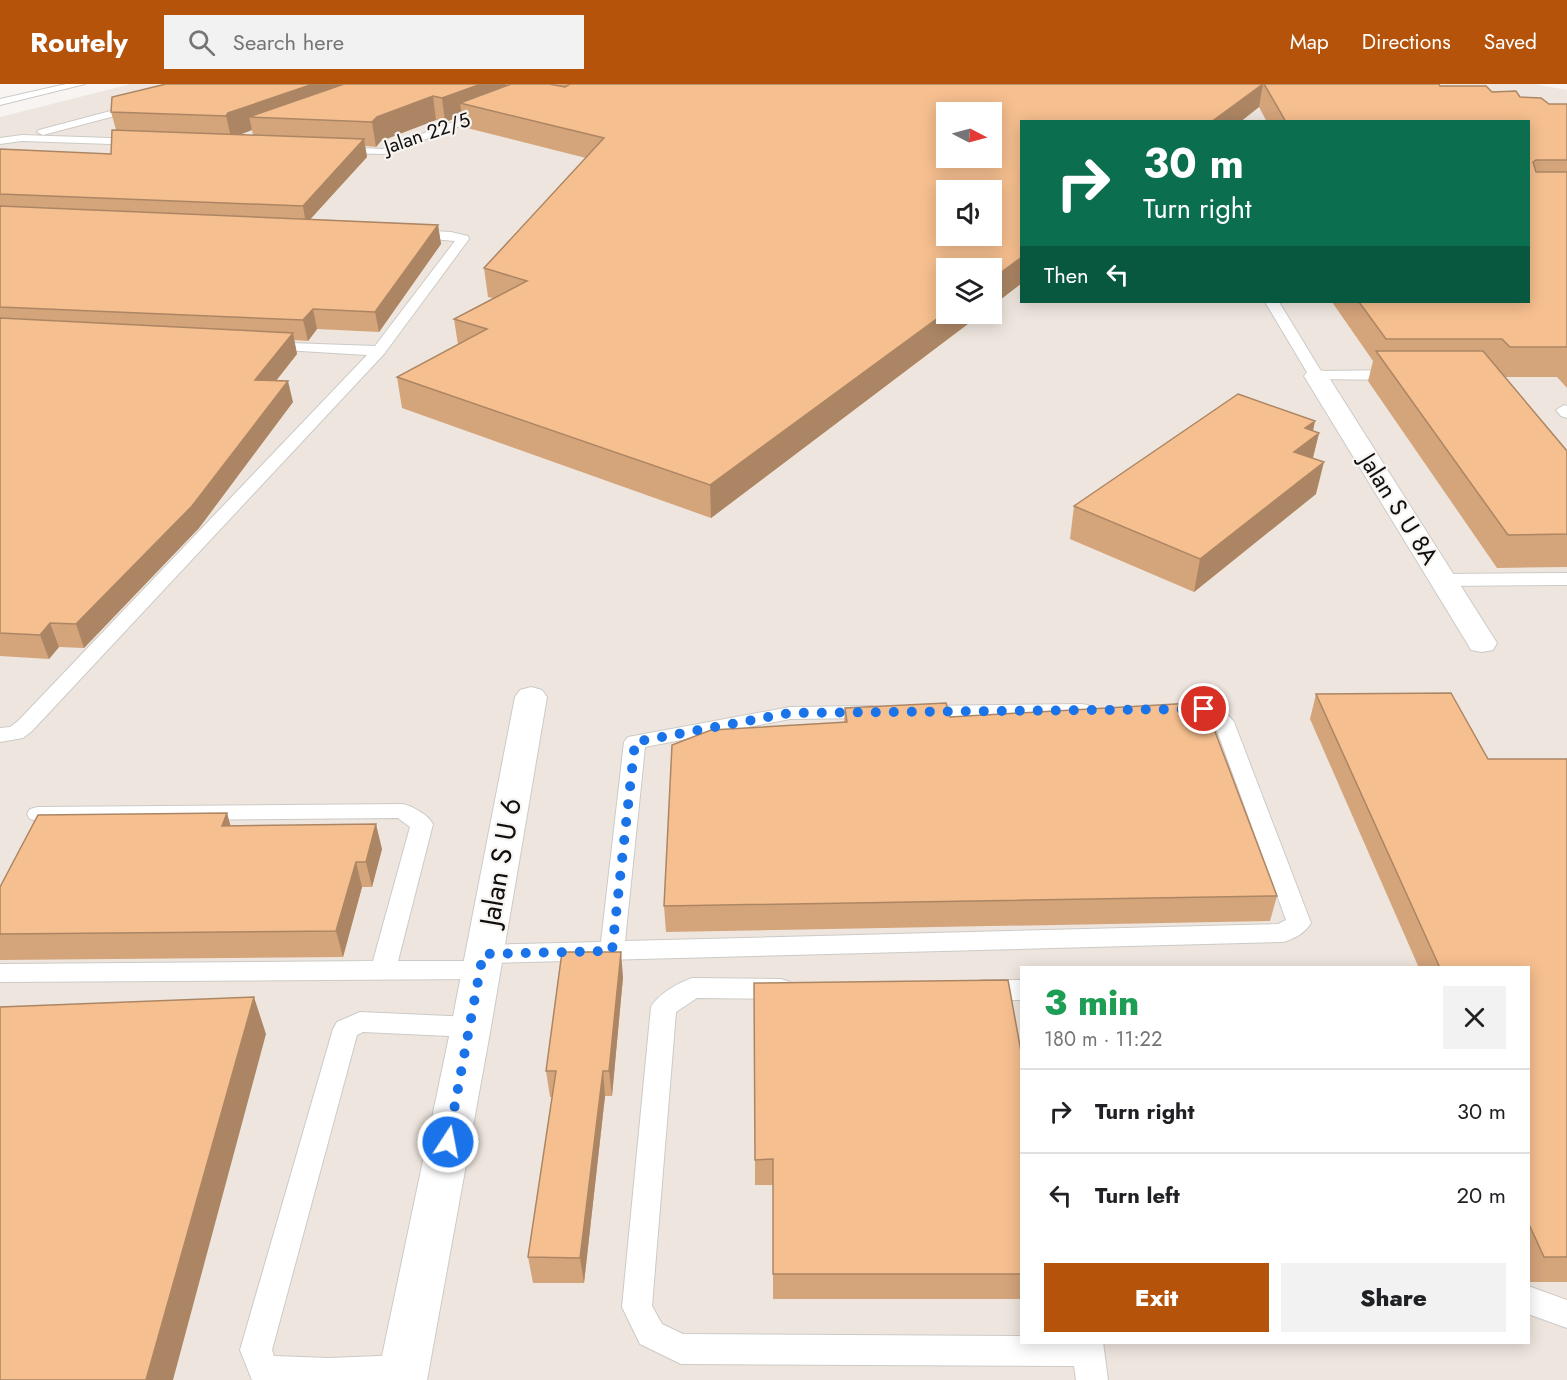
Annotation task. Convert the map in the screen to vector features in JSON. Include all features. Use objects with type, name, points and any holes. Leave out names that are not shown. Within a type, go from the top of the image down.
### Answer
[{"type":"street","name":"Jalan S U 8A","points":[[1316,376],[1482,643]]},
{"type":"street","name":"Jalan S U 6","points":[[403,1375],[471,1027],[531,697]]},
{"type":"lane","points":[[0,102],[80,84]]},
{"type":"lane","points":[[0,141],[22,138],[144,105]]},
{"type":"lane","name":"Jalan 22/5","points":[[327,149],[382,152],[504,106]]},
{"type":"lane","points":[[22,138],[158,143]]},
{"type":"lane","points":[[0,735],[16,733],[25,726],[379,351],[463,239],[451,236],[392,233]]},
{"type":"lane","points":[[1273,303],[1316,376],[1408,375]]},
{"type":"lane","points":[[256,345],[379,351]]},
{"type":"lane","points":[[1443,580],[1567,579]]},
{"type":"lane","points":[[0,973],[383,971],[612,951],[1284,933],[1299,923],[1224,722],[1204,709],[1157,710]]},
{"type":"lane","points":[[612,951],[635,742],[790,713],[1098,710]]},
{"type":"lane","points":[[38,814],[403,811],[422,824],[383,971]]},
{"type":"lane","points":[[810,989],[692,988],[664,1007],[637,1307],[651,1334],[681,1349],[1089,1358]]},
{"type":"lane","points":[[963,990],[1020,990]]},
{"type":"lane","points":[[403,1375],[262,1370],[256,1350],[346,1029],[360,1022],[471,1027]]},
{"type":"lane","points":[[1530,1301],[1567,1314]]},
{"type":"shaded area","points":[[131,84],[1534,84],[1567,90],[1567,1380],[0,1380],[0,117]]},
{"type":"building","points":[[166,84],[313,84],[228,113],[226,116],[111,112],[112,97]]},
{"type":"building","points":[[344,84],[481,84],[442,98],[433,96],[377,117],[372,122],[249,117]]},
{"type":"building","points":[[511,84],[549,84],[565,87],[570,84],[1263,84],[1214,120],[1020,120],[1020,258],[1002,272],[1002,258],[936,258],[936,319],[710,485],[397,377],[487,329],[454,319],[527,281],[484,268],[604,138],[460,103]]},
{"type":"building","points":[[1264,84],[1486,86],[1492,92],[1516,91],[1520,97],[1541,98],[1549,104],[1567,104],[1567,160],[1536,160],[1533,162],[1536,172],[1567,172],[1567,347],[1510,347],[1502,339],[1386,339],[1360,303],[1530,303],[1530,120],[1285,120]]},
{"type":"building","points":[[112,130],[364,139],[303,206],[0,194],[0,149],[111,154]]},
{"type":"building","points":[[0,206],[438,225],[375,312],[313,309],[303,320],[0,307]]},
{"type":"building","points":[[0,318],[293,333],[255,380],[288,381],[192,506],[76,624],[50,623],[40,635],[0,633]]},
{"type":"building","points":[[1376,351],[1483,351],[1567,451],[1567,534],[1508,535]]},
{"type":"building","points":[[1238,394],[1315,421],[1305,428],[1319,433],[1294,452],[1324,462],[1200,559],[1074,506]]},
{"type":"building","points":[[1451,693],[1488,759],[1567,759],[1567,1257],[1544,1257],[1530,1226],[1530,966],[1439,966],[1316,694]]},
{"type":"building","points":[[946,703],[950,717],[1193,703],[1208,713],[1277,896],[664,906],[672,745],[711,730],[847,722],[845,708]]},
{"type":"building","points":[[227,813],[222,826],[376,824],[366,862],[356,862],[336,931],[0,934],[0,887],[38,815]]},
{"type":"building","points":[[562,952],[621,952],[609,1071],[603,1071],[580,1258],[528,1257],[556,1071],[546,1071]]},
{"type":"building","points":[[1008,980],[1020,1046],[1020,1274],[773,1274],[773,1159],[755,1160],[754,983]]},
{"type":"building","points":[[254,997],[146,1380],[0,1380],[0,1007]]},
{"type":"route","points":[[448,1142],[483,954],[612,951],[635,742],[790,713],[1204,709]]}]
